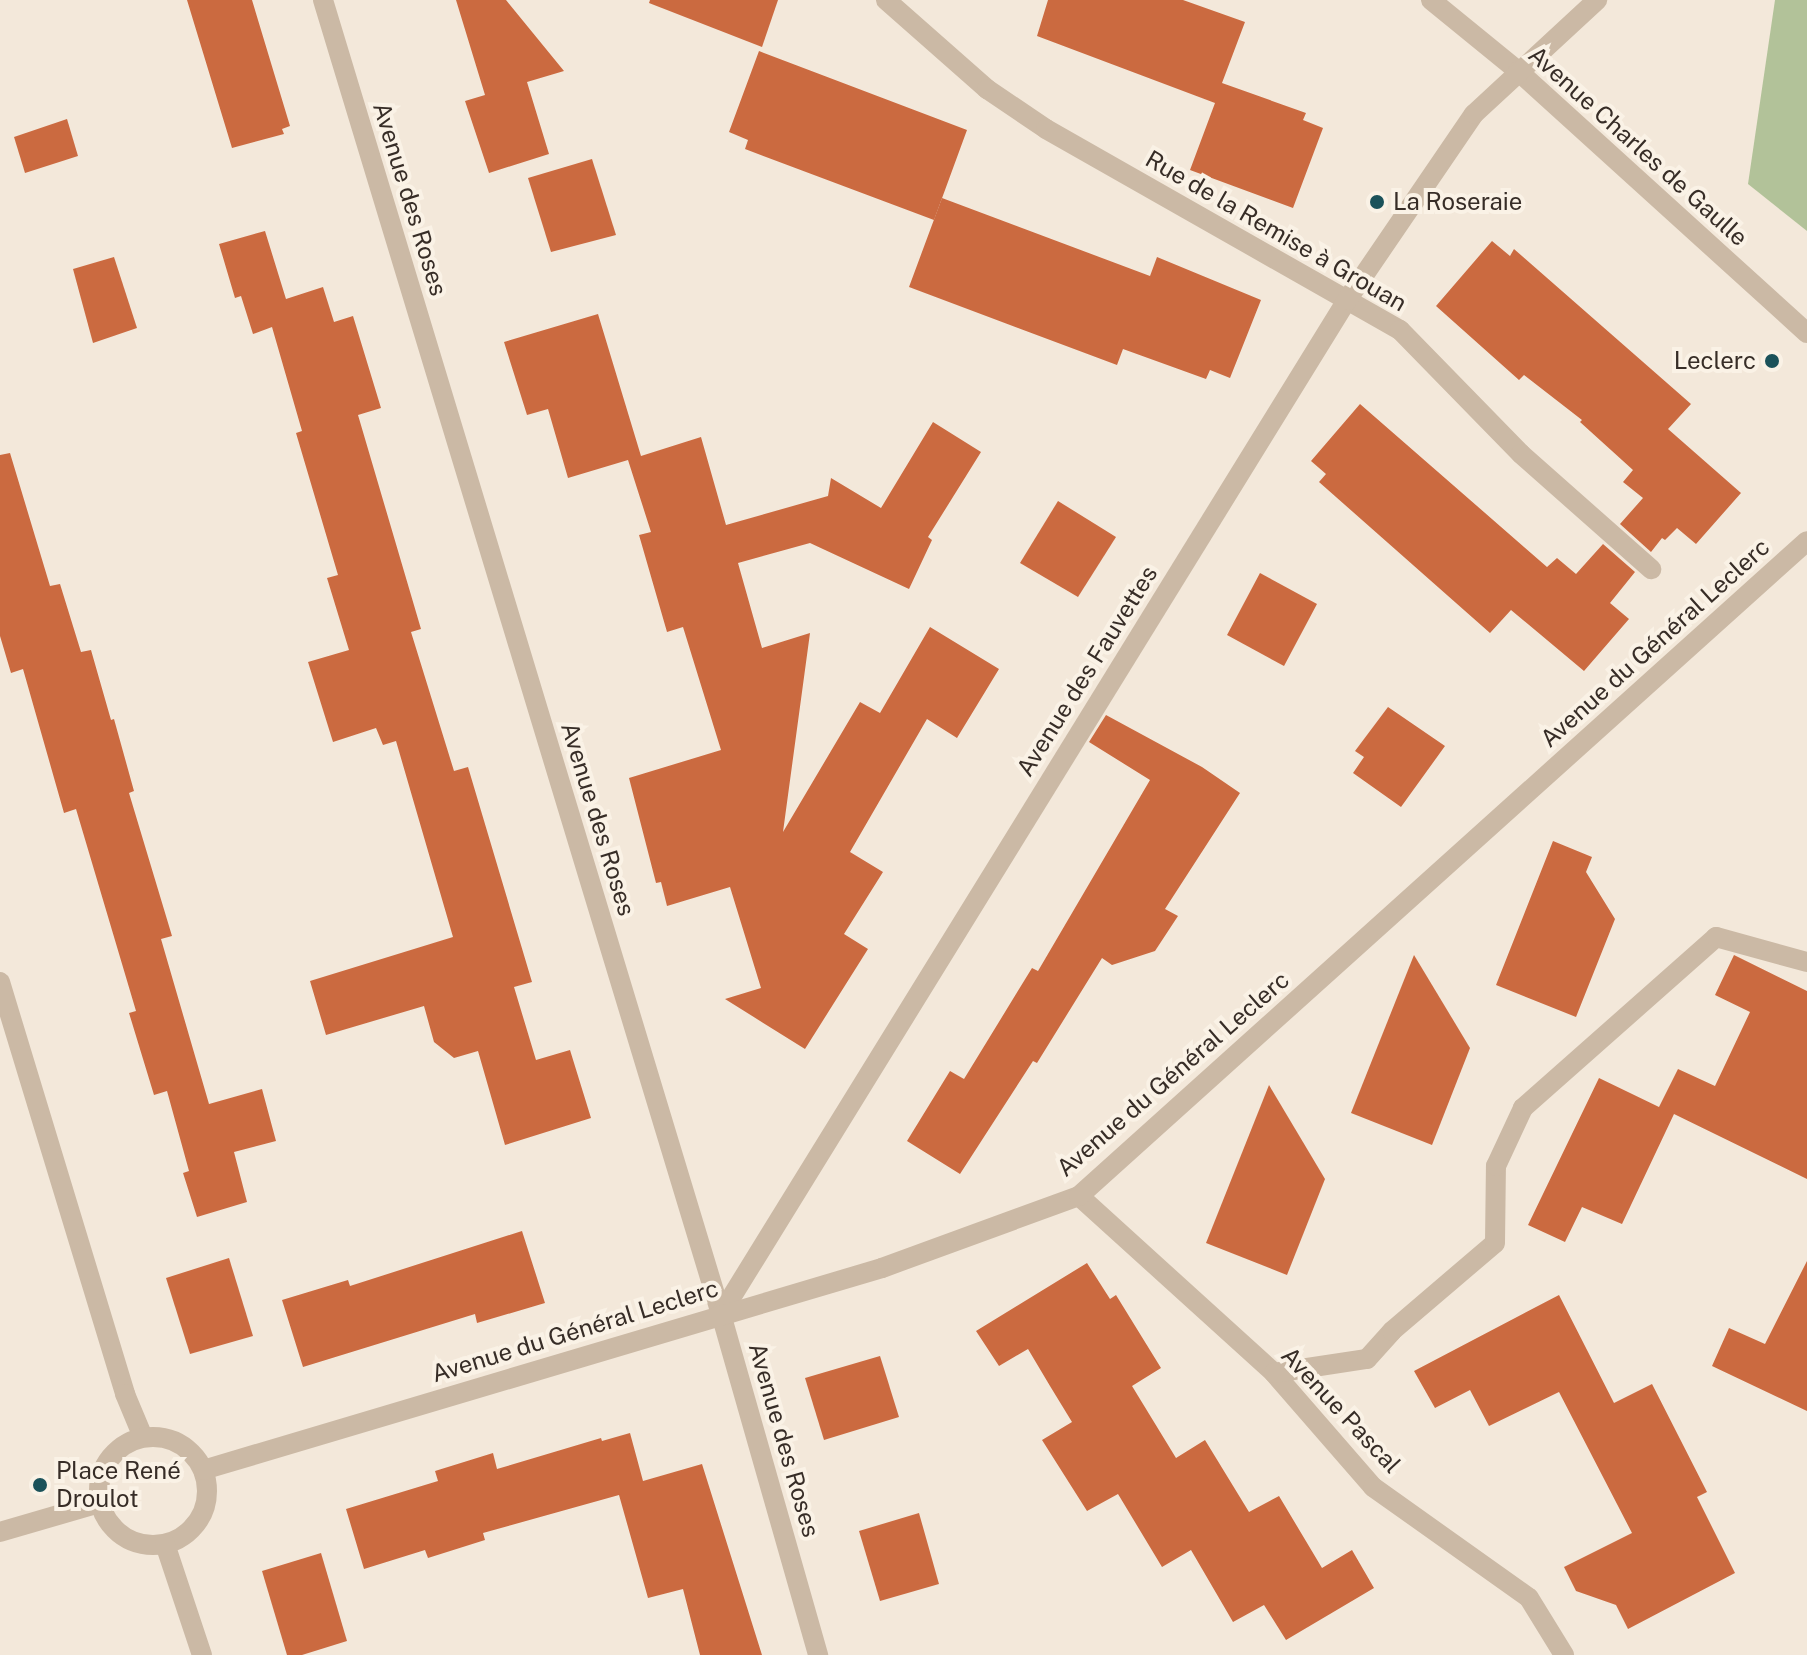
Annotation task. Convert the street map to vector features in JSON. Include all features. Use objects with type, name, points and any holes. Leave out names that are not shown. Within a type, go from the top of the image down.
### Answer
[{"type":"street","name":"Avenue des Roses","points":[[323,0],[721,1314],[818,1655]]},
{"type":"street","name":"Rue de la Remise à Grouan","points":[[886,0],[987,89],[1046,129],[1400,330],[1521,454],[1651,569]]},
{"type":"street","name":"Avenue Charles de Gaulle","points":[[1431,0],[1518,71],[1807,333]]},
{"type":"street","name":"Avenue des Fauvettes","points":[[721,1314],[1347,300],[1474,114],[1597,0]]},
{"type":"street","name":"Avenue du Général Leclerc","points":[[203,1470],[882,1268],[1079,1196],[1807,541]]},
{"type":"street","points":[[1274,1373],[1367,1359],[1392,1331],[1495,1243],[1496,1166],[1523,1108],[1716,937],[1807,962]]},
{"type":"street","points":[[0,982],[125,1394],[143,1437]]},
{"type":"street","name":"Avenue Pascal","points":[[1079,1196],[1274,1373],[1373,1487],[1529,1598],[1564,1655]]},
{"type":"street","points":[[143,1437],[162,1437],[179,1443],[193,1454],[203,1470],[207,1488],[205,1507],[196,1524],[183,1537],[165,1544],[149,1546],[125,1537],[106,1519],[99,1503],[98,1485],[108,1461],[127,1443],[143,1437]]},
{"type":"street","points":[[0,1532],[99,1503]]},
{"type":"street","points":[[165,1544],[202,1655]]},
{"type":"green space","points":[[1775,0],[1807,0],[1807,231],[1748,184]]},
{"type":"building","points":[[187,0],[252,0],[290,126],[282,129],[284,134],[232,148]]},
{"type":"building","points":[[456,0],[506,0],[564,71],[527,82],[549,154],[489,173],[465,101],[485,95]]},
{"type":"building","points":[[650,0],[778,0],[762,47],[649,3]]},
{"type":"building","points":[[1048,0],[1183,0],[1245,22],[1222,83],[1306,113],[1303,120],[1323,128],[1293,208],[1190,170],[1215,103],[1037,36]]},
{"type":"building","points":[[759,51],[967,130],[934,220],[745,149],[748,140],[729,132]]},
{"type":"building","points":[[67,119],[78,156],[25,173],[14,137]]},
{"type":"building","points":[[592,159],[616,235],[551,252],[528,178]]},
{"type":"building","points":[[942,198],[1150,276],[1157,257],[1261,300],[1230,378],[1210,370],[1206,379],[1123,349],[1117,365],[909,287]]},
{"type":"building","points":[[265,231],[286,299],[323,287],[334,322],[353,316],[381,408],[358,415],[421,629],[411,632],[454,771],[468,767],[532,982],[514,987],[536,1060],[570,1050],[591,1118],[505,1145],[478,1051],[454,1058],[434,1042],[424,1006],[326,1035],[310,981],[453,937],[396,741],[383,745],[376,728],[333,742],[308,662],[349,650],[327,578],[338,575],[296,433],[302,431],[272,327],[253,334],[241,296],[235,298],[219,244]]},
{"type":"building","points":[[1492,241],[1510,256],[1514,249],[1691,404],[1668,429],[1741,493],[1696,544],[1677,528],[1665,540],[1662,538],[1651,552],[1620,524],[1643,498],[1623,482],[1633,470],[1580,422],[1582,420],[1524,375],[1519,380],[1436,306]]},
{"type":"building","points":[[114,257],[137,328],[93,343],[73,269]]},
{"type":"building","points":[[598,314],[641,456],[701,437],[726,525],[828,496],[831,478],[881,508],[933,422],[981,452],[928,537],[932,540],[909,589],[810,543],[738,563],[762,648],[810,633],[783,832],[860,702],[880,713],[930,627],[999,669],[957,738],[927,719],[850,852],[883,872],[844,934],[868,949],[805,1049],[725,999],[761,988],[730,887],[667,906],[661,882],[656,883],[629,778],[721,750],[683,627],[667,632],[639,535],[651,532],[628,460],[568,478],[548,409],[527,415],[504,342]]},
{"type":"building","points":[[1360,404],[1547,567],[1557,558],[1576,574],[1603,544],[1635,572],[1610,603],[1629,619],[1584,671],[1511,610],[1490,633],[1319,482],[1326,474],[1311,461]]},
{"type":"building","points":[[10,453],[50,586],[60,584],[81,652],[91,650],[111,720],[114,719],[134,791],[129,793],[172,936],[161,939],[209,1104],[262,1089],[276,1141],[234,1152],[247,1202],[197,1217],[183,1173],[189,1171],[167,1091],[154,1095],[129,1013],[136,1011],[76,809],[64,813],[23,669],[11,673],[0,636],[0,455]]},
{"type":"building","points":[[1058,501],[1116,537],[1078,597],[1020,563]]},
{"type":"building","points":[[1260,573],[1317,604],[1284,666],[1227,635]]},
{"type":"building","points":[[1388,707],[1445,746],[1401,807],[1353,773],[1364,757],[1355,751]]},
{"type":"building","points":[[1106,715],[1202,767],[1240,793],[1165,909],[1178,916],[1155,951],[1112,965],[1102,958],[1037,1063],[1033,1061],[960,1174],[907,1141],[950,1071],[964,1079],[1032,968],[1038,971],[1150,780],[1089,742]]},
{"type":"building","points":[[1553,841],[1592,857],[1586,872],[1615,919],[1576,1017],[1496,985]]},
{"type":"building","points":[[1414,955],[1470,1048],[1432,1145],[1351,1113]]},
{"type":"building","points":[[1734,955],[1807,991],[1807,1179],[1674,1114],[1622,1224],[1582,1207],[1565,1242],[1528,1225],[1599,1078],[1659,1107],[1678,1069],[1715,1086],[1750,1012],[1715,995]]},
{"type":"building","points":[[1269,1085],[1325,1179],[1287,1275],[1206,1243]]},
{"type":"building","points":[[522,1231],[545,1303],[477,1323],[475,1314],[303,1367],[282,1300],[348,1280],[350,1286]]},
{"type":"building","points":[[229,1258],[253,1336],[190,1354],[166,1278]]},
{"type":"building","points":[[1807,1261],[1807,1411],[1712,1366],[1729,1328],[1765,1344]]},
{"type":"building","points":[[1087,1263],[1110,1299],[1116,1295],[1161,1368],[1132,1386],[1176,1458],[1205,1440],[1249,1512],[1279,1496],[1322,1568],[1352,1550],[1374,1588],[1286,1640],[1264,1605],[1233,1622],[1191,1550],[1162,1567],[1118,1494],[1087,1511],[1042,1440],[1072,1422],[1028,1349],[999,1366],[976,1331]]},
{"type":"building","points":[[1559,1295],[1614,1403],[1652,1384],[1707,1492],[1697,1497],[1735,1573],[1628,1629],[1616,1605],[1576,1591],[1564,1567],[1632,1533],[1559,1392],[1489,1426],[1470,1390],[1435,1408],[1414,1371]]},
{"type":"building","points":[[880,1356],[899,1417],[824,1440],[805,1378]]},
{"type":"building","points":[[630,1433],[643,1481],[702,1464],[762,1655],[700,1655],[683,1589],[648,1598],[619,1495],[483,1533],[485,1540],[428,1558],[425,1550],[364,1569],[346,1509],[438,1481],[435,1471],[493,1453],[497,1469],[601,1438],[602,1441]]},
{"type":"building","points":[[919,1513],[939,1584],[880,1601],[859,1531]]},
{"type":"building","points":[[321,1553],[347,1641],[302,1655],[287,1655],[262,1571]]},
{"type":"place","name":"La Roseraie","points":[[1377,202]]},
{"type":"place","name":"Leclerc","points":[[1772,361]]},
{"type":"place","name":"Place René Droulot","points":[[40,1485]]}]
